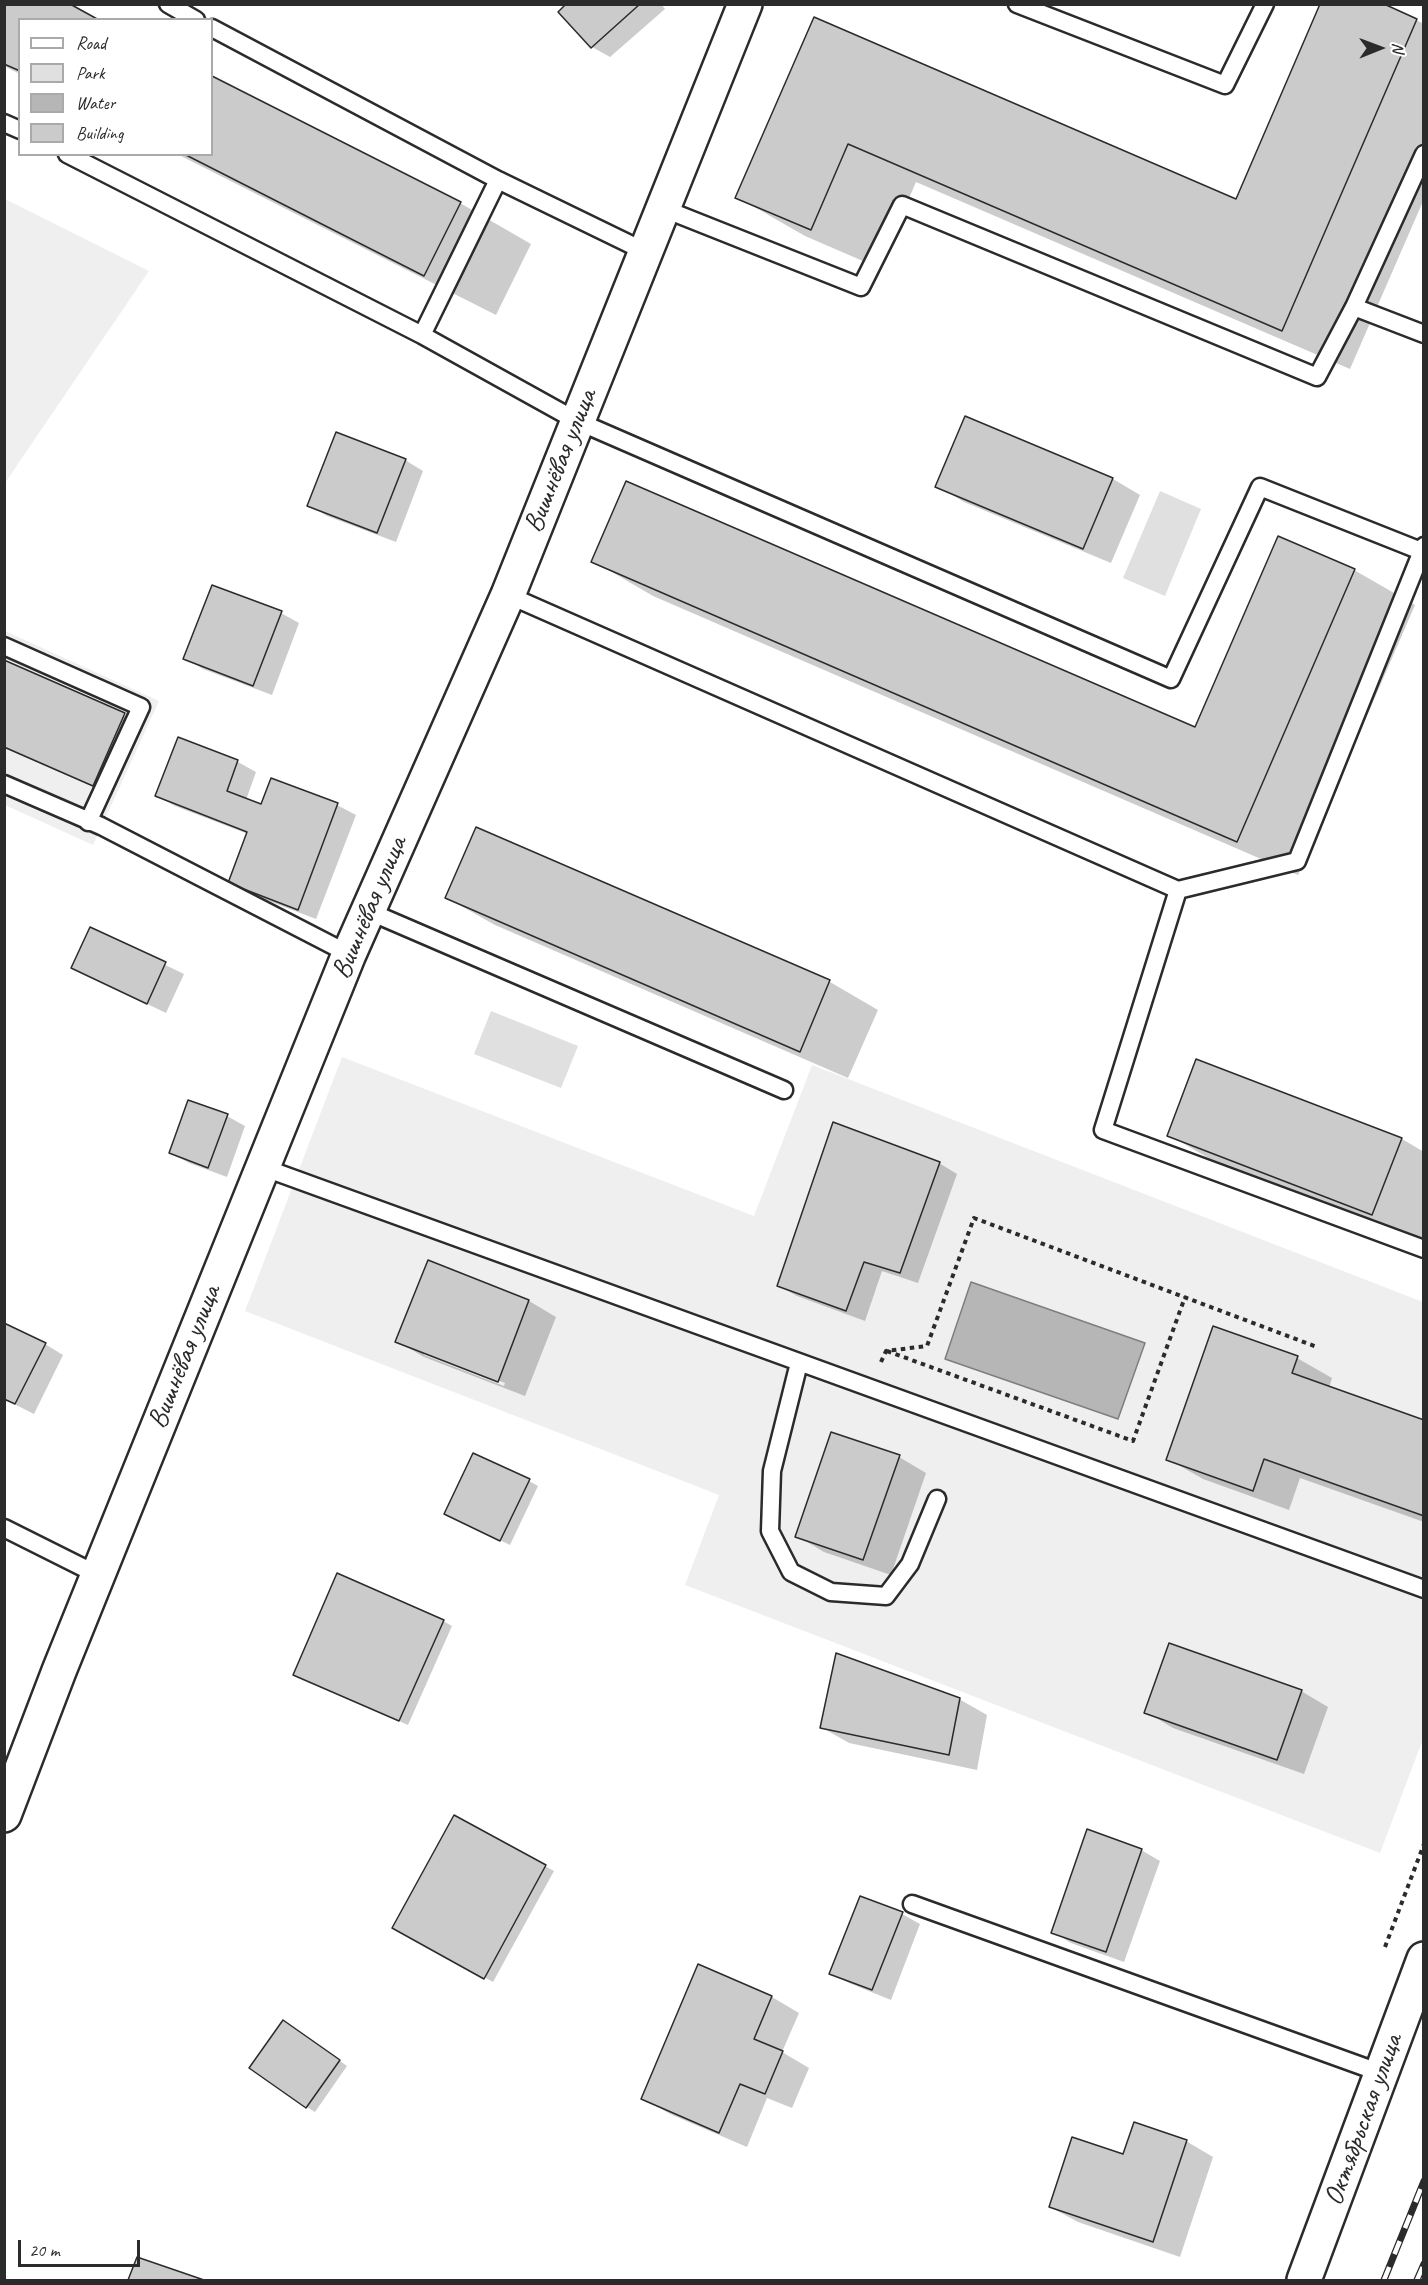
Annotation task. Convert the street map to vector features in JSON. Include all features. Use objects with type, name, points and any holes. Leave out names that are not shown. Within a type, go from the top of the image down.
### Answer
[{"type":"street","name":"Вишнёвая улица","points":[[4,1815],[98,1575],[349,954],[508,595],[644,251],[745,4]]},
{"type":"street","name":"Октябрьская улица","points":[[1305,2280],[1424,1959]]},
{"type":"lane","points":[[168,4],[192,18]]},
{"type":"lane","points":[[1017,4],[1225,85],[1264,4]]},
{"type":"lane","points":[[213,28],[498,180],[644,251]]},
{"type":"lane","points":[[4,123],[18,129]]},
{"type":"lane","points":[[662,208],[861,287],[902,205],[1317,377],[1354,307],[1424,154]]},
{"type":"lane","points":[[71,156],[422,335],[577,421],[1171,679],[1260,487],[1422,548],[1297,861],[1178,891],[508,595]]},
{"type":"lane","points":[[422,335],[498,180]]},
{"type":"lane","points":[[1354,307],[1424,334]]},
{"type":"lane","points":[[4,646],[141,707],[88,822]]},
{"type":"lane","points":[[4,784],[101,826],[349,954]]},
{"type":"lane","points":[[1178,891],[1103,1130],[1424,1249]]},
{"type":"lane","points":[[368,911],[784,1089]]},
{"type":"lane","points":[[262,1167],[1424,1589]]},
{"type":"lane","points":[[799,1363],[772,1471],[770,1531],[791,1572],[831,1592],[886,1596],[910,1563],[937,1499]]},
{"type":"lane","points":[[4,1528],[98,1575]]},
{"type":"lane","points":[[912,1905],[1381,2073]]},
{"type":"path","points":[[886,1350],[927,1346],[974,1218],[1317,1347]]},
{"type":"path","points":[[886,1350],[1133,1441],[1185,1298]]},
{"type":"path","points":[[871,1389],[886,1350]]},
{"type":"shaded area","points":[[5,199],[149,271],[5,483]]},
{"type":"shaded area","points":[[5,631],[159,701],[93,845],[5,805]]},
{"type":"shaded area","points":[[342,1057],[754,1216],[812,1065],[1423,1302],[1423,1739],[1380,1853],[685,1585],[719,1495],[245,1311]]},
{"type":"green space","points":[[1160,491],[1201,509],[1165,596],[1123,578]]},
{"type":"green space","points":[[491,1011],[578,1046],[561,1088],[474,1054]]},
{"type":"water","points":[[971,1282],[1145,1343],[1118,1419],[945,1359]]},
{"type":"building","points":[[4,4],[70,4],[95,18],[18,18],[18,70],[4,64]]},
{"type":"building","points":[[566,4],[640,4],[591,48],[558,12]]},
{"type":"building","points":[[1320,4],[1384,4],[1417,19],[1282,331],[848,144],[811,230],[735,198],[814,17],[1236,199]]},
{"type":"building","points":[[213,77],[461,202],[424,276],[188,156],[213,156]]},
{"type":"building","points":[[965,416],[1113,478],[1083,549],[935,487]]},
{"type":"building","points":[[336,432],[406,459],[377,533],[307,506]]},
{"type":"building","points":[[626,481],[1195,727],[1278,536],[1355,569],[1237,842],[591,562]]},
{"type":"building","points":[[212,585],[282,611],[253,686],[183,659]]},
{"type":"building","points":[[4,660],[125,713],[93,786],[4,747]]},
{"type":"building","points":[[178,737],[238,760],[227,791],[261,804],[271,778],[338,803],[298,910],[228,883],[247,832],[155,796]]},
{"type":"building","points":[[476,827],[830,980],[800,1052],[445,898]]},
{"type":"building","points":[[90,927],[166,962],[147,1004],[71,968]]},
{"type":"building","points":[[1196,1059],[1402,1138],[1372,1215],[1167,1136]]},
{"type":"building","points":[[188,1100],[228,1114],[208,1168],[169,1153]]},
{"type":"building","points":[[833,1122],[940,1162],[900,1273],[864,1262],[846,1311],[777,1286]]},
{"type":"building","points":[[428,1260],[529,1300],[498,1382],[395,1342]]},
{"type":"building","points":[[4,1323],[46,1343],[15,1404],[4,1399]]},
{"type":"building","points":[[1213,1326],[1298,1356],[1292,1373],[1424,1420],[1424,1516],[1264,1459],[1253,1491],[1166,1460]]},
{"type":"building","points":[[831,1432],[900,1455],[863,1560],[795,1537]]},
{"type":"building","points":[[473,1453],[530,1479],[500,1541],[444,1514]]},
{"type":"building","points":[[337,1573],[444,1620],[399,1721],[293,1675]]},
{"type":"building","points":[[1169,1643],[1302,1690],[1277,1760],[1144,1713]]},
{"type":"building","points":[[836,1653],[960,1698],[949,1755],[820,1728]]},
{"type":"building","points":[[454,1815],[546,1865],[484,1979],[392,1928]]},
{"type":"building","points":[[1087,1829],[1142,1849],[1106,1952],[1051,1933]]},
{"type":"building","points":[[860,1896],[903,1912],[872,1990],[829,1974]]},
{"type":"building","points":[[698,1964],[772,1996],[754,2039],[783,2051],[765,2094],[740,2084],[719,2133],[641,2099]]},
{"type":"building","points":[[283,2020],[340,2060],[306,2108],[249,2068]]},
{"type":"building","points":[[1134,2122],[1187,2140],[1153,2242],[1049,2207],[1072,2137],[1123,2154]]},
{"type":"building","points":[[137,2257],[204,2280],[128,2280]]},
{"type":"railway","points":[[1384,2280],[1424,2181]]},
{"type":"railway","points":[[1417,2280],[1424,2264]]}]
